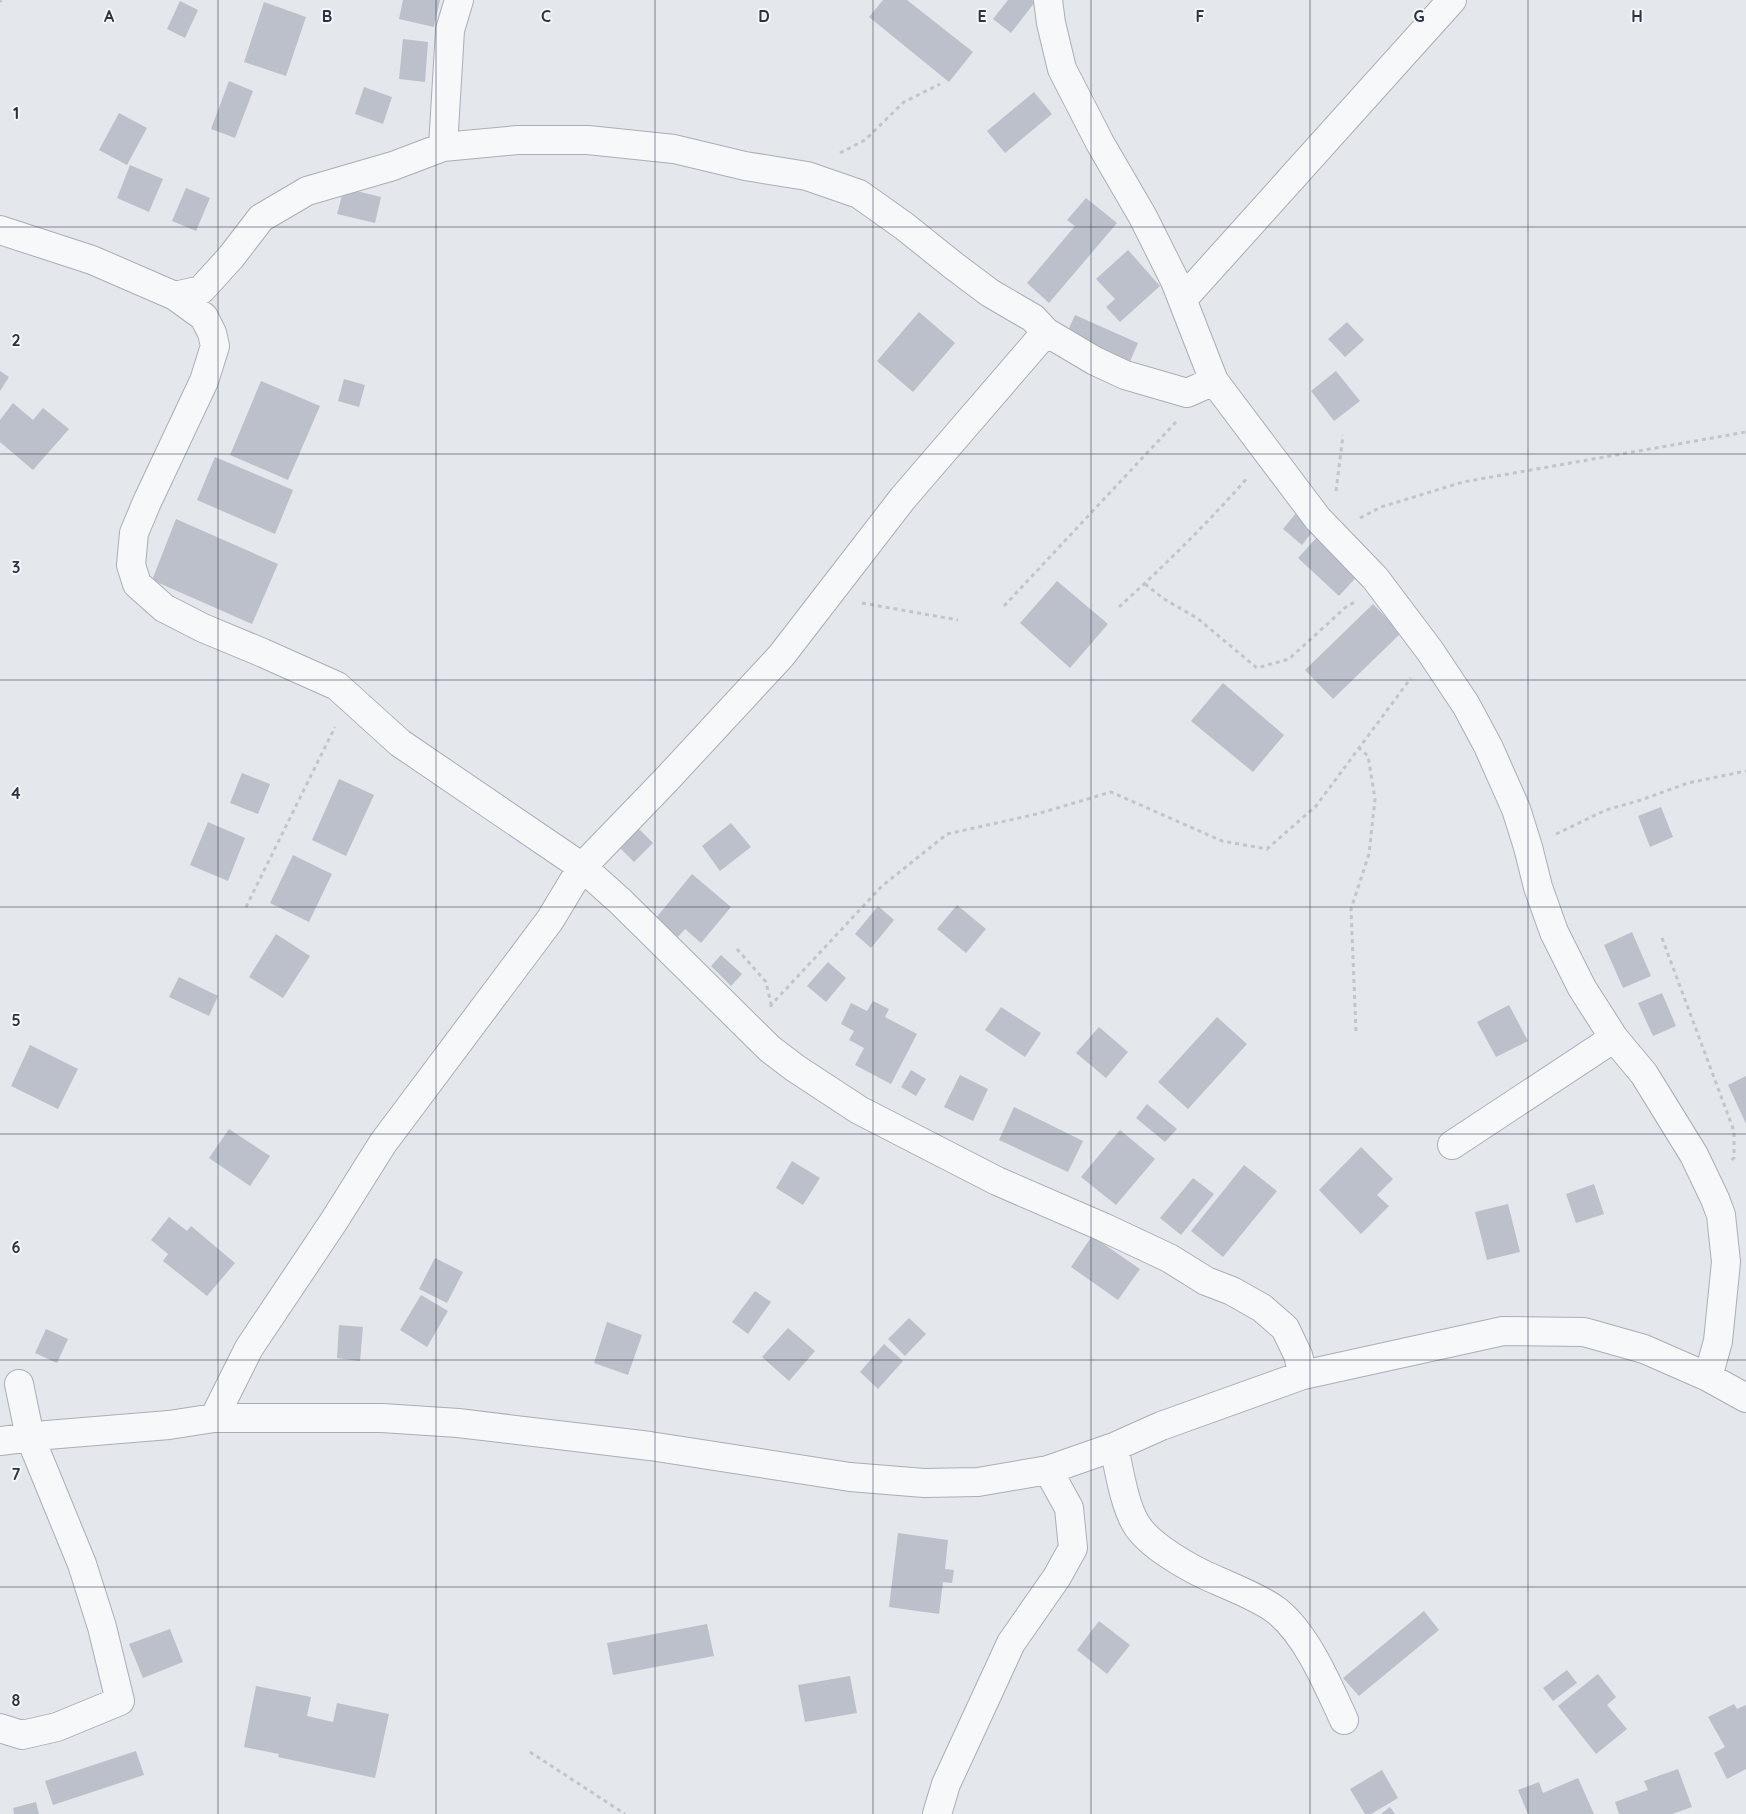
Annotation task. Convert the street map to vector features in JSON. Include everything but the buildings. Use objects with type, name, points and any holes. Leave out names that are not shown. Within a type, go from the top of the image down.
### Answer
[{"type":"street","points":[[443,147],[450,30],[459,0]]},
{"type":"street","points":[[1048,0],[1051,23],[1062,69],[1100,143],[1143,217],[1183,298],[1214,381],[1330,533],[1384,589],[1430,651],[1466,705],[1488,746],[1516,809],[1538,887],[1554,932],[1582,988],[1614,1038],[1644,1074],[1694,1155],[1721,1215],[1726,1262],[1718,1341],[1708,1377]]},
{"type":"street","points":[[1183,298],[1452,0]]},
{"type":"street","points":[[175,296],[201,290],[231,257],[261,218],[307,191],[393,166],[443,147],[518,140],[588,140],[674,149],[745,166],[807,176],[858,194],[904,226],[990,292],[1033,318],[1046,332],[1096,360],[1125,375],[1187,393],[1214,381]]},
{"type":"street","points":[[0,230],[92,260],[175,296],[204,317],[212,332],[215,346],[204,381],[134,533],[131,565],[137,584],[164,608],[203,628],[337,686],[400,743],[582,867],[620,900],[770,1048],[795,1068],[859,1110],[997,1181],[1168,1258],[1206,1281],[1232,1291],[1262,1308],[1285,1328],[1298,1355],[1303,1376]]},
{"type":"street","points":[[214,1418],[249,1348],[334,1222],[383,1143],[550,920],[582,867],[782,656],[903,498],[1046,332]]},
{"type":"street","points":[[1452,1145],[1614,1038]]},
{"type":"street","points":[[0,1441],[169,1425],[214,1418],[382,1418],[458,1423],[650,1446],[850,1477],[924,1483],[978,1482],[1048,1470],[1114,1447],[1161,1426],[1303,1376],[1503,1331],[1584,1332],[1644,1349],[1708,1377],[1746,1398]]},
{"type":"street","points":[[0,1728],[22,1735],[57,1727],[120,1701],[102,1627],[82,1564],[30,1437],[19,1384]]},
{"type":"street","points":[[1114,1447],[1123,1491],[1136,1524],[1154,1542],[1179,1561],[1276,1610],[1294,1626],[1323,1675],[1344,1720]]},
{"type":"street","points":[[937,1814],[946,1784],[1011,1643],[1057,1577],[1073,1548],[1069,1508],[1048,1470]]},
{"type":"path","points":[[807,176],[827,160],[865,140],[904,102],[940,84]]},
{"type":"path","points":[[1004,606],[1180,418]]},
{"type":"path","points":[[1330,533],[1381,507],[1464,482],[1746,432]]},
{"type":"path","points":[[1330,533],[1344,435]]},
{"type":"path","points":[[1119,607],[1159,572],[1228,500],[1268,453]]},
{"type":"path","points":[[1145,584],[1164,599],[1197,618],[1257,668],[1289,659],[1347,606],[1384,589]]},
{"type":"path","points":[[832,592],[862,603],[958,620]]},
{"type":"path","points":[[771,1005],[882,886],[947,834],[1038,814],[1111,792],[1222,841],[1267,848],[1316,806],[1430,651]]},
{"type":"path","points":[[246,907],[349,697]]},
{"type":"path","points":[[1356,1031],[1351,909],[1369,854],[1375,799],[1368,756],[1359,748]]},
{"type":"path","points":[[1528,847],[1606,810],[1688,783],[1746,771]]},
{"type":"path","points":[[1662,938],[1734,1131],[1734,1158],[1705,1181]]},
{"type":"path","points":[[737,949],[766,982],[771,1005],[770,1048]]},
{"type":"path","points":[[530,1752],[625,1814]]}]
